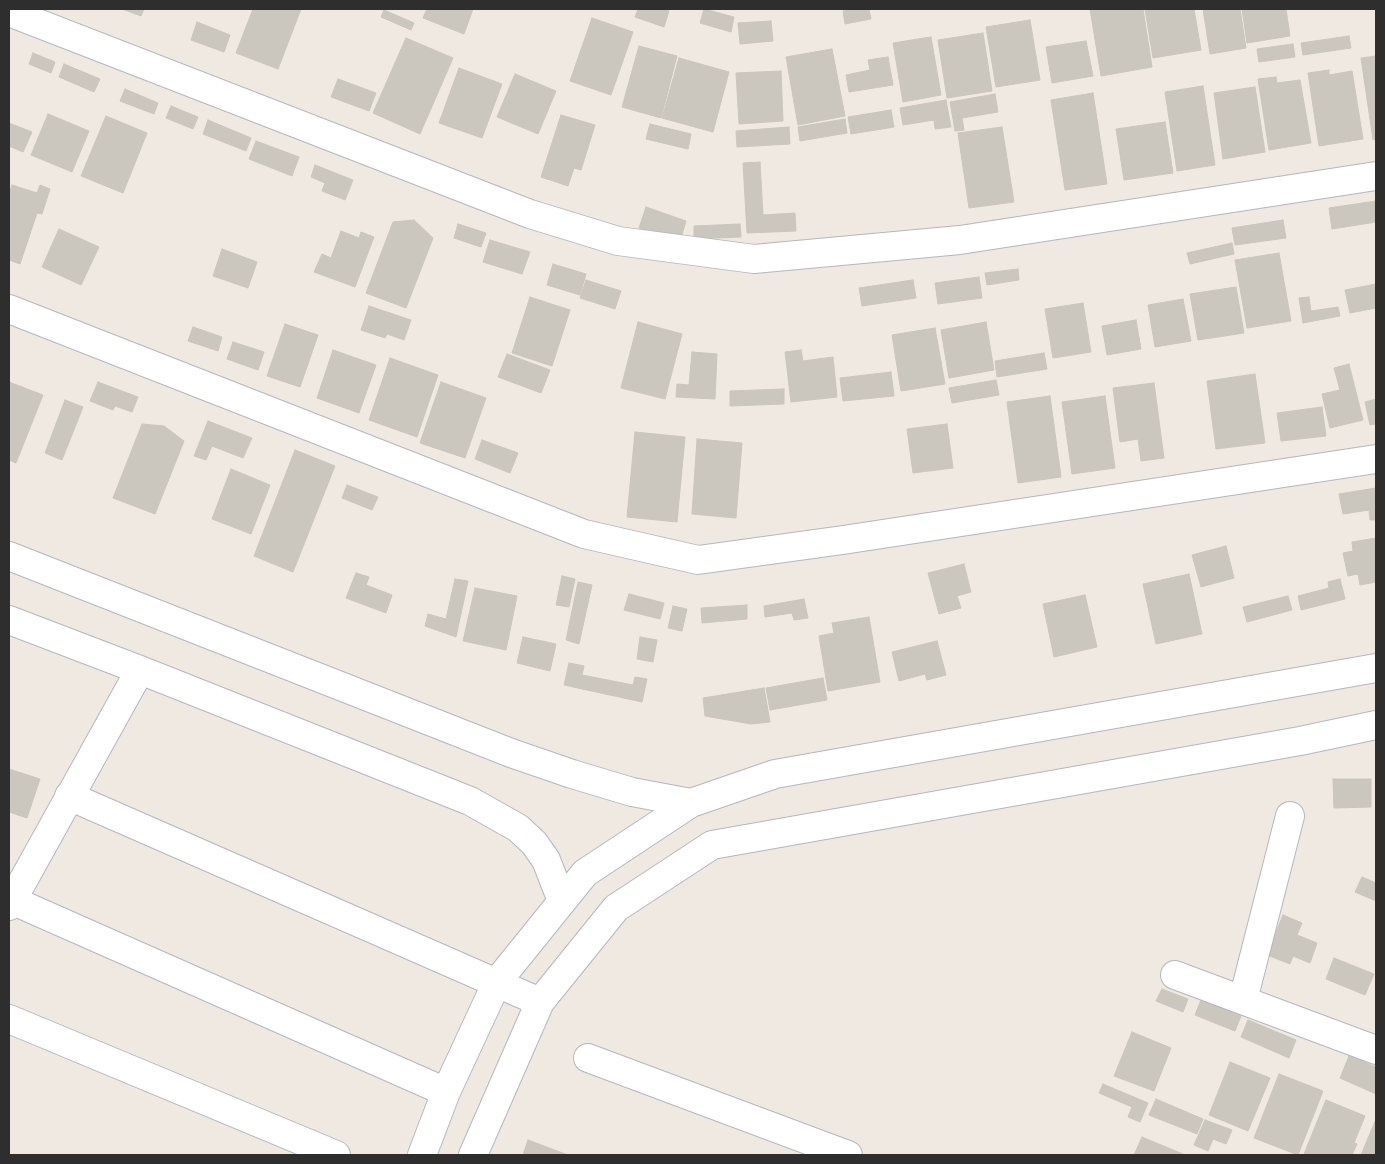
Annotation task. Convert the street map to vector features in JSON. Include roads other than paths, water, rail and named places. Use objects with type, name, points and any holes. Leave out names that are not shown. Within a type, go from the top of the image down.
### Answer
[{"type":"street","points":[[9,12],[530,214],[618,241],[754,260],[960,240],[1376,176]]},
{"type":"street","points":[[9,309],[584,534],[698,560],[843,540],[1376,459]]},
{"type":"street","points":[[9,556],[511,753],[632,792],[691,803]]},
{"type":"street","points":[[9,620],[470,801],[518,828],[534,843],[546,860],[562,901]]},
{"type":"street","points":[[422,1155],[446,1092],[497,982],[584,873],[691,803],[775,774],[1376,668]]},
{"type":"street","points":[[140,670],[10,902],[446,1092]]},
{"type":"street","points":[[473,1155],[540,1002],[616,908],[712,845],[1300,741],[1376,725]]},
{"type":"street","points":[[70,796],[540,1002]]},
{"type":"street","points":[[1242,1000],[1290,816]]},
{"type":"street","points":[[1175,975],[1376,1050]]},
{"type":"street","points":[[9,1020],[336,1155]]},
{"type":"street","points":[[588,1058],[848,1155]]}]
